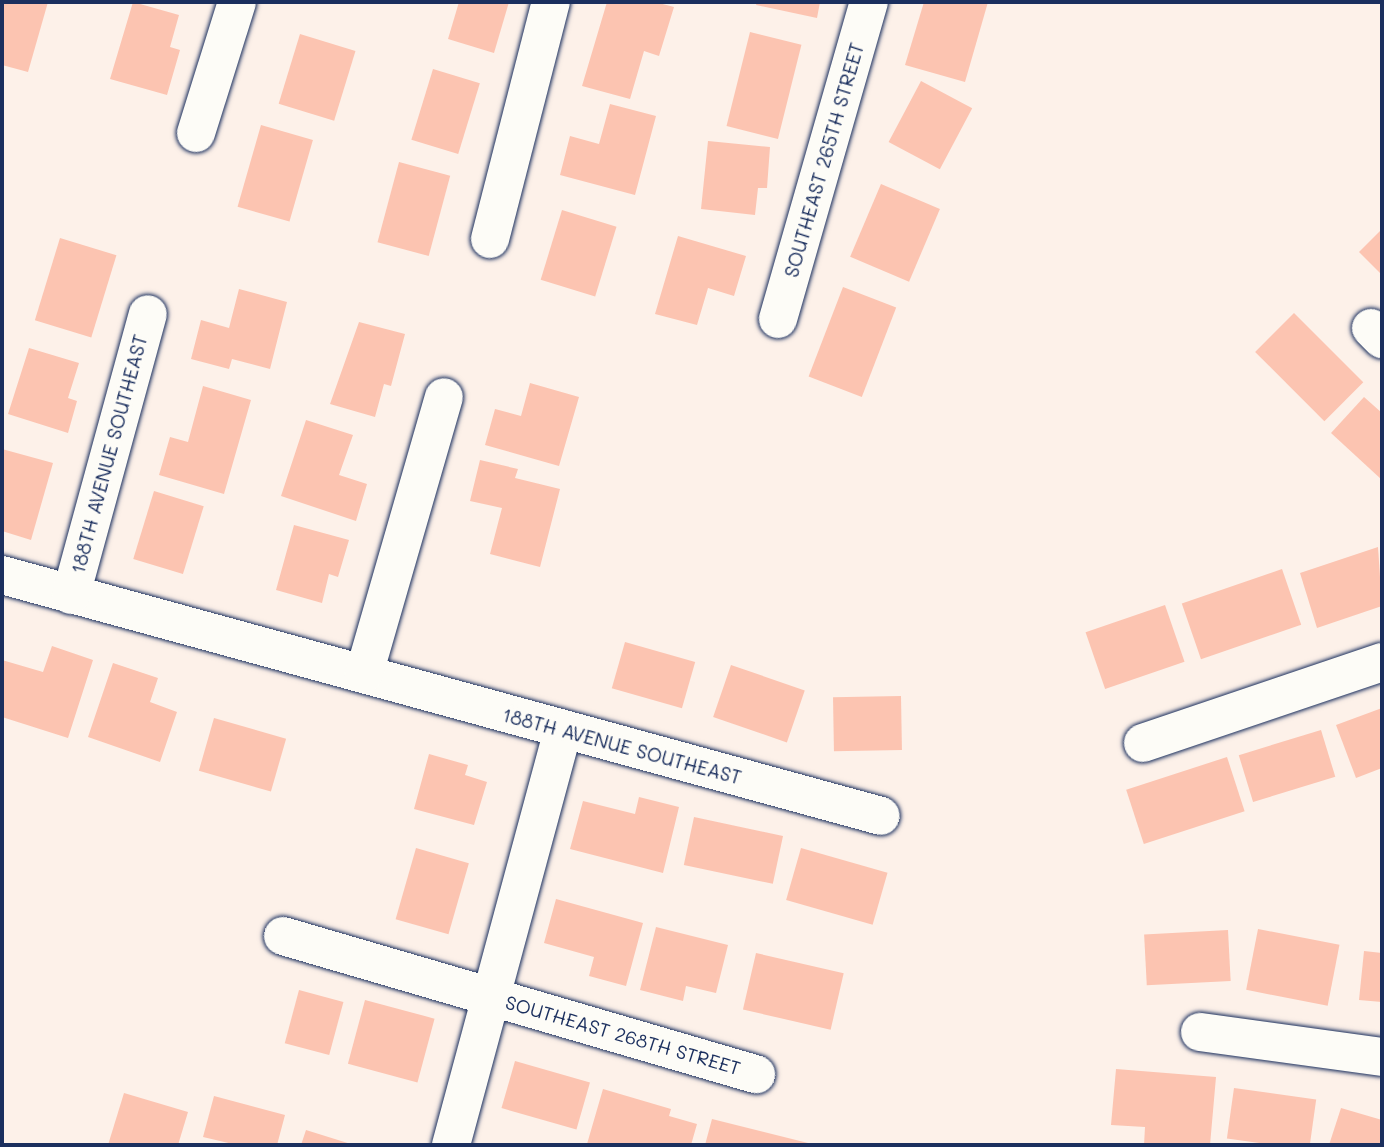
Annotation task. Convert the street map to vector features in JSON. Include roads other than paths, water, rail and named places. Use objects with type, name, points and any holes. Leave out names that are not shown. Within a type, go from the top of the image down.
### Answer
[{"type":"street","points":[[196,132],[237,2]]},
{"type":"street","points":[[490,239],[551,2]]},
{"type":"street","name":"SOUTHEAST 265TH STREET","points":[[778,319],[869,2]]},
{"type":"street","name":"188TH AVENUE SOUTHEAST","points":[[71,595],[148,314]]},
{"type":"street","points":[[364,674],[444,397]]},
{"type":"street","name":"188TH AVENUE SOUTHEAST","points":[[2,575],[563,731],[881,816]]},
{"type":"street","points":[[1143,743],[1382,662]]},
{"type":"street","name":"SOUTHEAST 268TH STREET","points":[[451,1145],[563,731]]},
{"type":"street","name":"SOUTHEAST 268TH STREET","points":[[283,936],[756,1074]]},
{"type":"street","points":[[1200,1032],[1382,1057]]}]
